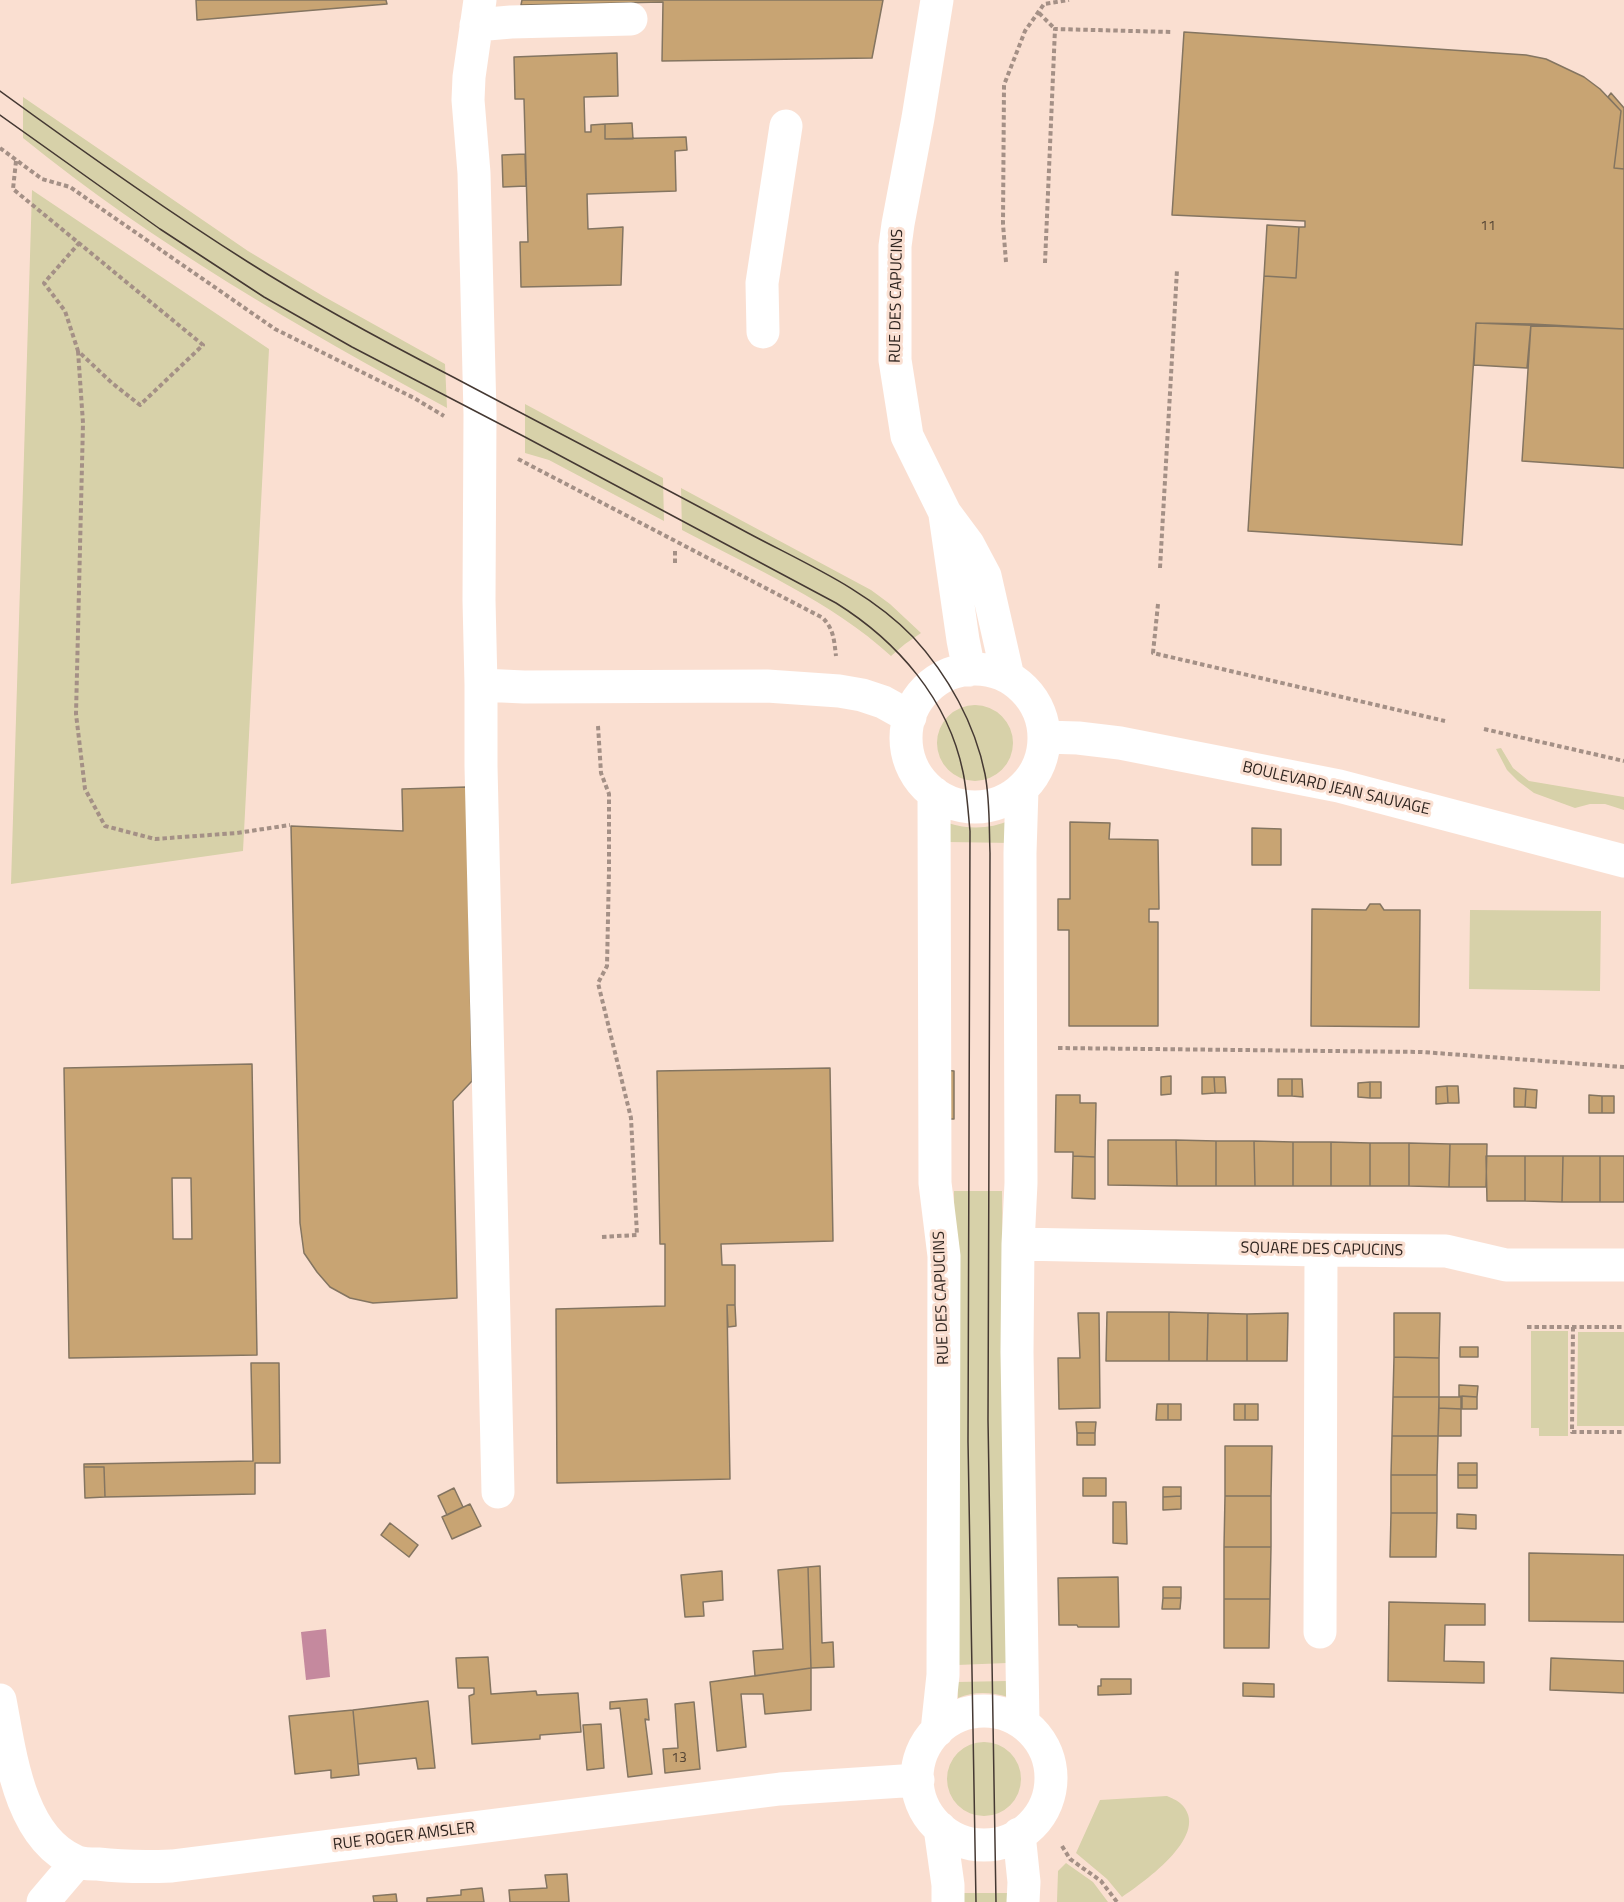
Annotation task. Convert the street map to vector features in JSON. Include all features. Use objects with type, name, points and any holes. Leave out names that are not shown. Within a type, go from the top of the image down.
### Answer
[{"type":"street","name":"RUE DES CAPUCINS","points":[[937,0],[895,246],[895,360],[907,436],[945,513],[968,544],[985,576],[1008,677]]},
{"type":"street","points":[[498,1492],[478,600],[480,440],[474,173],[468,100],[478,13],[511,22],[631,19]]},
{"type":"street","points":[[763,332],[762,283],[786,126]]},
{"type":"street","name":"RUE DES CAPUCINS","points":[[945,513],[954,585],[969,670]]},
{"type":"street","points":[[969,670],[993,672],[1008,677],[1032,699],[1042,721],[1044,737],[1035,774],[1022,789],[1007,800],[982,807],[961,806],[946,801],[921,781],[909,759],[907,742],[910,717],[922,694],[934,684],[953,674],[969,670]]},
{"type":"street","points":[[481,685],[524,687],[768,686],[839,692],[883,702],[910,717]]},
{"type":"street","name":"BOULEVARD JEAN SAUVAGE","points":[[1044,737],[1119,743],[1339,786],[1624,861]]},
{"type":"street","points":[[1022,789],[1018,1412],[1023,1723]]},
{"type":"street","name":"RUE DES CAPUCINS","points":[[934,793],[935,1183],[944,1256],[942,1675],[937,1731]]},
{"type":"street","name":"SQUARE DES CAPUCINS","points":[[1018,1244],[1446,1251],[1506,1265],[1624,1265]]},
{"type":"street","points":[[1320,1632],[1321,1250]]},
{"type":"street","name":"RUE ROGER AMSLER","points":[[0,1700],[23,1796],[34,1823],[53,1849],[77,1862],[131,1868],[172,1866],[780,1789],[918,1780]]},
{"type":"street","name":"RUE DES CAPUCINS","points":[[979,1711],[1000,1713],[1023,1723],[1044,1747],[1049,1761],[1051,1780],[1044,1807],[1033,1822],[1005,1841],[983,1844],[969,1843],[940,1828],[922,1803],[918,1780],[923,1750],[937,1731],[956,1717],[979,1711]]},
{"type":"street","name":"RUE DES CAPUCINS","points":[[940,1828],[948,1885],[948,1902]]},
{"type":"street","points":[[1018,1834],[1024,1882],[1023,1902]]},
{"type":"street","points":[[43,1902],[77,1862]]},
{"type":"path","points":[[1006,262],[1003,224],[1004,85],[1025,32],[1044,4],[1069,0]]},
{"type":"path","points":[[1039,13],[1055,29],[1172,32]]},
{"type":"path","points":[[1045,263],[1055,29]]},
{"type":"path","points":[[0,147],[42,179],[70,187],[274,330],[414,398],[480,440],[824,618],[834,635],[839,692]]},
{"type":"path","points":[[16,160],[13,189],[202,345],[140,405],[112,383],[78,351]]},
{"type":"path","points":[[80,242],[44,283],[65,312],[78,351],[83,423],[76,714],[85,789],[105,826],[155,839],[237,833],[290,825]]},
{"type":"path","points":[[1160,568],[1177,270]]},
{"type":"path","points":[[675,551],[675,566]]},
{"type":"path","points":[[1158,604],[1154,653],[1445,721]]},
{"type":"path","points":[[598,726],[601,773],[609,794],[607,966],[598,982],[631,1118],[637,1235],[601,1237]]},
{"type":"path","points":[[1484,729],[1624,761]]},
{"type":"path","points":[[1051,1047],[1422,1053],[1624,1067]]},
{"type":"path","points":[[1527,1327],[1624,1327]]},
{"type":"path","points":[[1573,1327],[1572,1432],[1624,1432]]},
{"type":"path","points":[[1062,1846],[1070,1859],[1101,1881],[1117,1902]]},
{"type":"shaded area","points":[[23,97],[248,251],[445,364],[447,408],[336,347],[229,283],[124,214],[73,177],[23,138]]},
{"type":"shaded area","points":[[32,190],[269,349],[243,851],[11,884]]},
{"type":"shaded area","points":[[525,404],[663,478],[664,521],[549,460],[525,453]]},
{"type":"shaded area","points":[[681,488],[871,590],[921,633],[891,656],[868,636],[817,602],[682,530]]},
{"type":"shaded area","points":[[975,705],[990,708],[1002,716],[1010,728],[1013,743],[1010,758],[1002,770],[990,778],[975,781],[960,778],[948,770],[940,758],[937,743],[940,728],[948,716],[960,708]]},
{"type":"shaded area","points":[[1501,748],[1513,768],[1529,781],[1624,797],[1624,810],[1605,804],[1590,804],[1575,808],[1534,793],[1507,770],[1496,749]]},
{"type":"shaded area","points":[[1011,820],[1012,843],[948,842],[948,823],[980,828]]},
{"type":"shaded area","points":[[1470,910],[1601,911],[1600,991],[1469,989]]},
{"type":"shaded area","points":[[954,1191],[1002,1191],[1007,1663],[957,1665]]},
{"type":"shaded area","points":[[1531,1331],[1568,1331],[1568,1436],[1539,1436],[1539,1428],[1531,1428]]},
{"type":"shaded area","points":[[1578,1332],[1624,1332],[1624,1426],[1577,1426]]},
{"type":"shaded area","points":[[326,1629],[330,1677],[306,1680],[301,1632]]},
{"type":"shaded area","points":[[1007,1681],[1008,1697],[983,1693],[958,1698],[957,1682]]},
{"type":"shaded area","points":[[977,1742],[991,1742],[1005,1748],[1015,1758],[1021,1772],[1019,1793],[1005,1810],[991,1816],[977,1816],[963,1810],[953,1800],[947,1786],[947,1772],[953,1758],[963,1748]]},
{"type":"shaded area","points":[[1167,1796],[1180,1803],[1188,1815],[1188,1828],[1182,1842],[1159,1869],[1122,1897],[1107,1879],[1076,1853],[1100,1800]]},
{"type":"shaded area","points":[[1066,1863],[1093,1882],[1108,1902],[1057,1902],[1058,1871]]},
{"type":"shaded area","points":[[962,1893],[1011,1893],[1011,1902],[961,1902]]},
{"type":"building","points":[[196,0],[386,0],[387,4],[197,20]]},
{"type":"building","points":[[522,0],[883,0],[872,58],[662,61],[663,2],[521,5]]},
{"type":"building","points":[[1184,32],[1526,55],[1546,59],[1584,77],[1600,89],[1621,111],[1614,168],[1624,169],[1624,329],[1476,323],[1462,545],[1248,531],[1264,276],[1296,278],[1299,227],[1305,227],[1305,221],[1172,215]]},
{"type":"building","points":[[617,53],[618,96],[584,97],[585,132],[591,132],[591,125],[605,124],[605,139],[686,137],[687,150],[675,151],[676,191],[587,194],[588,229],[623,227],[621,285],[521,287],[520,242],[528,242],[524,99],[515,99],[514,57]]},
{"type":"building","points":[[1611,93],[1624,108],[1624,169],[1614,168],[1621,111],[1608,97]]},
{"type":"building","points":[[632,123],[633,139],[605,139],[605,124]]},
{"type":"building","points":[[525,154],[526,186],[503,187],[502,155]]},
{"type":"building","points":[[1267,225],[1299,227],[1296,278],[1264,276]]},
{"type":"building","points":[[1476,323],[1531,324],[1527,368],[1474,365]]},
{"type":"building","points":[[1531,324],[1624,329],[1624,468],[1522,461]]},
{"type":"building","points":[[467,787],[472,1081],[453,1101],[457,1298],[373,1303],[350,1298],[330,1287],[304,1253],[300,1223],[291,826],[403,831],[402,789]]},
{"type":"building","points":[[1070,822],[1110,823],[1109,839],[1158,840],[1159,909],[1149,909],[1149,922],[1158,922],[1158,1026],[1069,1026],[1069,930],[1058,930],[1058,899],[1070,899]]},
{"type":"building","points":[[1252,828],[1281,829],[1281,865],[1252,865]]},
{"type":"building","points":[[1370,904],[1380,904],[1384,910],[1420,910],[1419,1027],[1311,1026],[1312,909],[1366,910]]},
{"type":"building","points":[[252,1064],[257,1355],[69,1358],[64,1068]],"holes":[[[172,1178],[191,1178],[192,1239],[173,1239]]]},
{"type":"building","points":[[830,1068],[833,1241],[721,1244],[722,1265],[735,1265],[735,1305],[727,1305],[730,1479],[557,1483],[556,1309],[665,1306],[665,1244],[660,1244],[657,1071]]},
{"type":"building","points":[[944,1070],[954,1071],[954,1119],[945,1119]]},
{"type":"building","points":[[1171,1076],[1171,1094],[1161,1095],[1161,1077]]},
{"type":"building","points":[[1202,1077],[1214,1077],[1215,1093],[1202,1094]]},
{"type":"building","points":[[1214,1077],[1225,1077],[1226,1093],[1215,1093]]},
{"type":"building","points":[[1278,1079],[1292,1079],[1292,1096],[1278,1096]]},
{"type":"building","points":[[1292,1079],[1302,1079],[1303,1097],[1292,1096]]},
{"type":"building","points":[[1370,1082],[1381,1082],[1381,1098],[1370,1098]]},
{"type":"building","points":[[1370,1082],[1370,1098],[1358,1097],[1358,1083]]},
{"type":"building","points":[[1447,1086],[1458,1086],[1459,1103],[1448,1103]]},
{"type":"building","points":[[1447,1086],[1448,1103],[1436,1104],[1436,1087]]},
{"type":"building","points":[[1514,1088],[1526,1089],[1525,1107],[1514,1107]]},
{"type":"building","points":[[1526,1089],[1537,1090],[1536,1108],[1525,1107]]},
{"type":"building","points":[[1056,1095],[1080,1095],[1080,1103],[1096,1103],[1095,1157],[1073,1156],[1073,1152],[1055,1152]]},
{"type":"building","points":[[1589,1095],[1602,1096],[1602,1113],[1589,1113]]},
{"type":"building","points":[[1602,1096],[1614,1096],[1614,1113],[1602,1113]]},
{"type":"building","points":[[1108,1140],[1176,1140],[1177,1186],[1108,1185]]},
{"type":"building","points":[[1176,1140],[1216,1141],[1216,1186],[1177,1186]]},
{"type":"building","points":[[1216,1141],[1254,1141],[1255,1186],[1216,1186]]},
{"type":"building","points":[[1254,1141],[1293,1142],[1293,1186],[1255,1186]]},
{"type":"building","points":[[1293,1142],[1331,1142],[1331,1186],[1293,1186]]},
{"type":"building","points":[[1331,1142],[1370,1143],[1370,1186],[1331,1186]]},
{"type":"building","points":[[1370,1143],[1409,1143],[1409,1186],[1370,1186]]},
{"type":"building","points":[[1409,1143],[1450,1144],[1449,1187],[1409,1186]]},
{"type":"building","points":[[1450,1144],[1487,1144],[1486,1187],[1449,1187]]},
{"type":"building","points":[[1073,1156],[1095,1157],[1095,1199],[1072,1198]]},
{"type":"building","points":[[1486,1156],[1525,1156],[1525,1201],[1487,1201]]},
{"type":"building","points":[[1525,1156],[1563,1156],[1562,1202],[1525,1201]]},
{"type":"building","points":[[1563,1156],[1600,1156],[1600,1202],[1562,1202]]},
{"type":"building","points":[[1600,1156],[1624,1156],[1624,1202],[1600,1202]]},
{"type":"building","points":[[727,1305],[735,1305],[736,1326],[728,1327]]},
{"type":"building","points":[[1107,1312],[1169,1312],[1169,1361],[1106,1361]]},
{"type":"building","points":[[1169,1312],[1208,1313],[1207,1361],[1169,1361]]},
{"type":"building","points":[[1078,1313],[1099,1313],[1100,1408],[1059,1409],[1058,1358],[1080,1358]]},
{"type":"building","points":[[1208,1313],[1247,1314],[1247,1361],[1207,1361]]},
{"type":"building","points":[[1288,1313],[1287,1361],[1247,1361],[1247,1314]]},
{"type":"building","points":[[1394,1313],[1440,1313],[1439,1358],[1394,1357]]},
{"type":"building","points":[[1460,1347],[1478,1347],[1478,1357],[1460,1357]]},
{"type":"building","points":[[1394,1357],[1439,1358],[1439,1397],[1393,1397]]},
{"type":"building","points":[[251,1363],[279,1363],[280,1463],[255,1463],[255,1494],[105,1497],[104,1467],[84,1467],[84,1464],[253,1461]]},
{"type":"building","points":[[1459,1385],[1478,1386],[1477,1397],[1459,1396]]},
{"type":"building","points":[[1462,1396],[1477,1397],[1477,1409],[1462,1409]]},
{"type":"building","points":[[1393,1397],[1439,1397],[1438,1436],[1392,1436]]},
{"type":"building","points":[[1439,1397],[1461,1397],[1461,1409],[1439,1408]]},
{"type":"building","points":[[1157,1404],[1168,1404],[1168,1420],[1156,1420]]},
{"type":"building","points":[[1168,1404],[1181,1404],[1181,1420],[1168,1420]]},
{"type":"building","points":[[1234,1404],[1245,1404],[1245,1420],[1234,1420]]},
{"type":"building","points":[[1245,1404],[1258,1404],[1258,1420],[1245,1420]]},
{"type":"building","points":[[1439,1408],[1461,1409],[1461,1436],[1438,1436]]},
{"type":"building","points":[[1076,1422],[1096,1422],[1095,1433],[1077,1433]]},
{"type":"building","points":[[1077,1433],[1095,1433],[1095,1445],[1077,1445]]},
{"type":"building","points":[[1392,1436],[1438,1436],[1437,1475],[1391,1475]]},
{"type":"building","points":[[1225,1446],[1272,1446],[1271,1496],[1225,1496]]},
{"type":"building","points":[[1458,1463],[1477,1463],[1477,1475],[1458,1475]]},
{"type":"building","points":[[84,1467],[104,1467],[105,1497],[85,1498]]},
{"type":"building","points":[[1391,1475],[1437,1475],[1437,1513],[1391,1513]]},
{"type":"building","points":[[1458,1475],[1477,1475],[1477,1488],[1458,1488]]},
{"type":"building","points":[[1083,1478],[1106,1478],[1106,1496],[1083,1496]]},
{"type":"building","points":[[1163,1487],[1181,1487],[1181,1496],[1163,1497]]},
{"type":"building","points":[[454,1488],[463,1507],[447,1515],[438,1496]]},
{"type":"building","points":[[1181,1496],[1181,1509],[1163,1510],[1163,1497]]},
{"type":"building","points":[[1225,1496],[1271,1496],[1271,1547],[1224,1547]]},
{"type":"building","points":[[1113,1502],[1126,1502],[1127,1544],[1113,1543]]},
{"type":"building","points":[[470,1504],[481,1526],[452,1539],[442,1517]]},
{"type":"building","points":[[1391,1513],[1437,1513],[1436,1557],[1390,1557]]},
{"type":"building","points":[[1457,1514],[1476,1515],[1476,1529],[1457,1528]]},
{"type":"building","points":[[390,1523],[418,1545],[409,1557],[381,1535]]},
{"type":"building","points":[[1224,1547],[1271,1547],[1270,1599],[1224,1599]]},
{"type":"building","points":[[1529,1553],[1624,1555],[1624,1622],[1529,1621]]},
{"type":"building","points":[[820,1566],[822,1643],[833,1642],[834,1667],[811,1668],[808,1567]]},
{"type":"building","points":[[808,1567],[811,1668],[755,1676],[753,1651],[783,1649],[778,1570]]},
{"type":"building","points":[[722,1571],[723,1600],[703,1602],[704,1616],[685,1617],[681,1575]]},
{"type":"building","points":[[1118,1577],[1119,1627],[1059,1625],[1058,1578]]},
{"type":"building","points":[[1163,1587],[1181,1587],[1181,1598],[1163,1598]]},
{"type":"building","points":[[1163,1598],[1181,1598],[1180,1609],[1162,1609]]},
{"type":"building","points":[[1224,1599],[1270,1599],[1269,1648],[1224,1648]]},
{"type":"building","points":[[1389,1602],[1485,1604],[1485,1625],[1445,1625],[1444,1661],[1484,1662],[1484,1683],[1388,1681]]},
{"type":"building","points":[[488,1657],[491,1694],[536,1691],[537,1695],[578,1693],[581,1732],[540,1735],[540,1739],[472,1744],[469,1696],[474,1694],[474,1688],[458,1688],[456,1658]]},
{"type":"building","points":[[1551,1658],[1624,1661],[1624,1693],[1550,1690]]},
{"type":"building","points":[[811,1668],[811,1710],[765,1714],[763,1694],[741,1694],[746,1747],[717,1751],[710,1682]]},
{"type":"building","points":[[1101,1679],[1131,1679],[1131,1694],[1098,1695]]},
{"type":"building","points":[[1243,1683],[1274,1684],[1274,1697],[1243,1696]]},
{"type":"building","points":[[647,1699],[649,1720],[645,1719],[652,1774],[628,1777],[620,1708],[610,1709],[610,1702]]},
{"type":"building","points":[[428,1701],[435,1768],[418,1769],[416,1758],[358,1764],[353,1710]]},
{"type":"building","points":[[694,1702],[700,1769],[665,1773],[663,1749],[678,1748],[675,1704]]},
{"type":"building","points":[[353,1710],[359,1775],[331,1778],[331,1770],[295,1774],[289,1716]]},
{"type":"building","points":[[601,1724],[604,1768],[587,1770],[583,1725]]},
{"type":"building","points":[[567,1874],[569,1902],[510,1902],[509,1890],[547,1888],[545,1875]]},
{"type":"building","points":[[482,1888],[484,1902],[427,1902],[427,1898],[461,1895],[461,1890]]},
{"type":"building","points":[[396,1894],[397,1902],[374,1902],[373,1896]]},
{"type":"tram line","points":[[0,91],[154,200],[298,293],[856,591],[895,620],[913,637],[949,684],[967,719],[980,755],[987,784],[989,814],[988,1420],[996,1902]]},
{"type":"tram line","points":[[0,115],[160,229],[264,297],[352,347],[836,603],[858,618],[899,654],[932,696],[956,745],[963,772],[970,831],[968,1441],[976,1902]]}]
